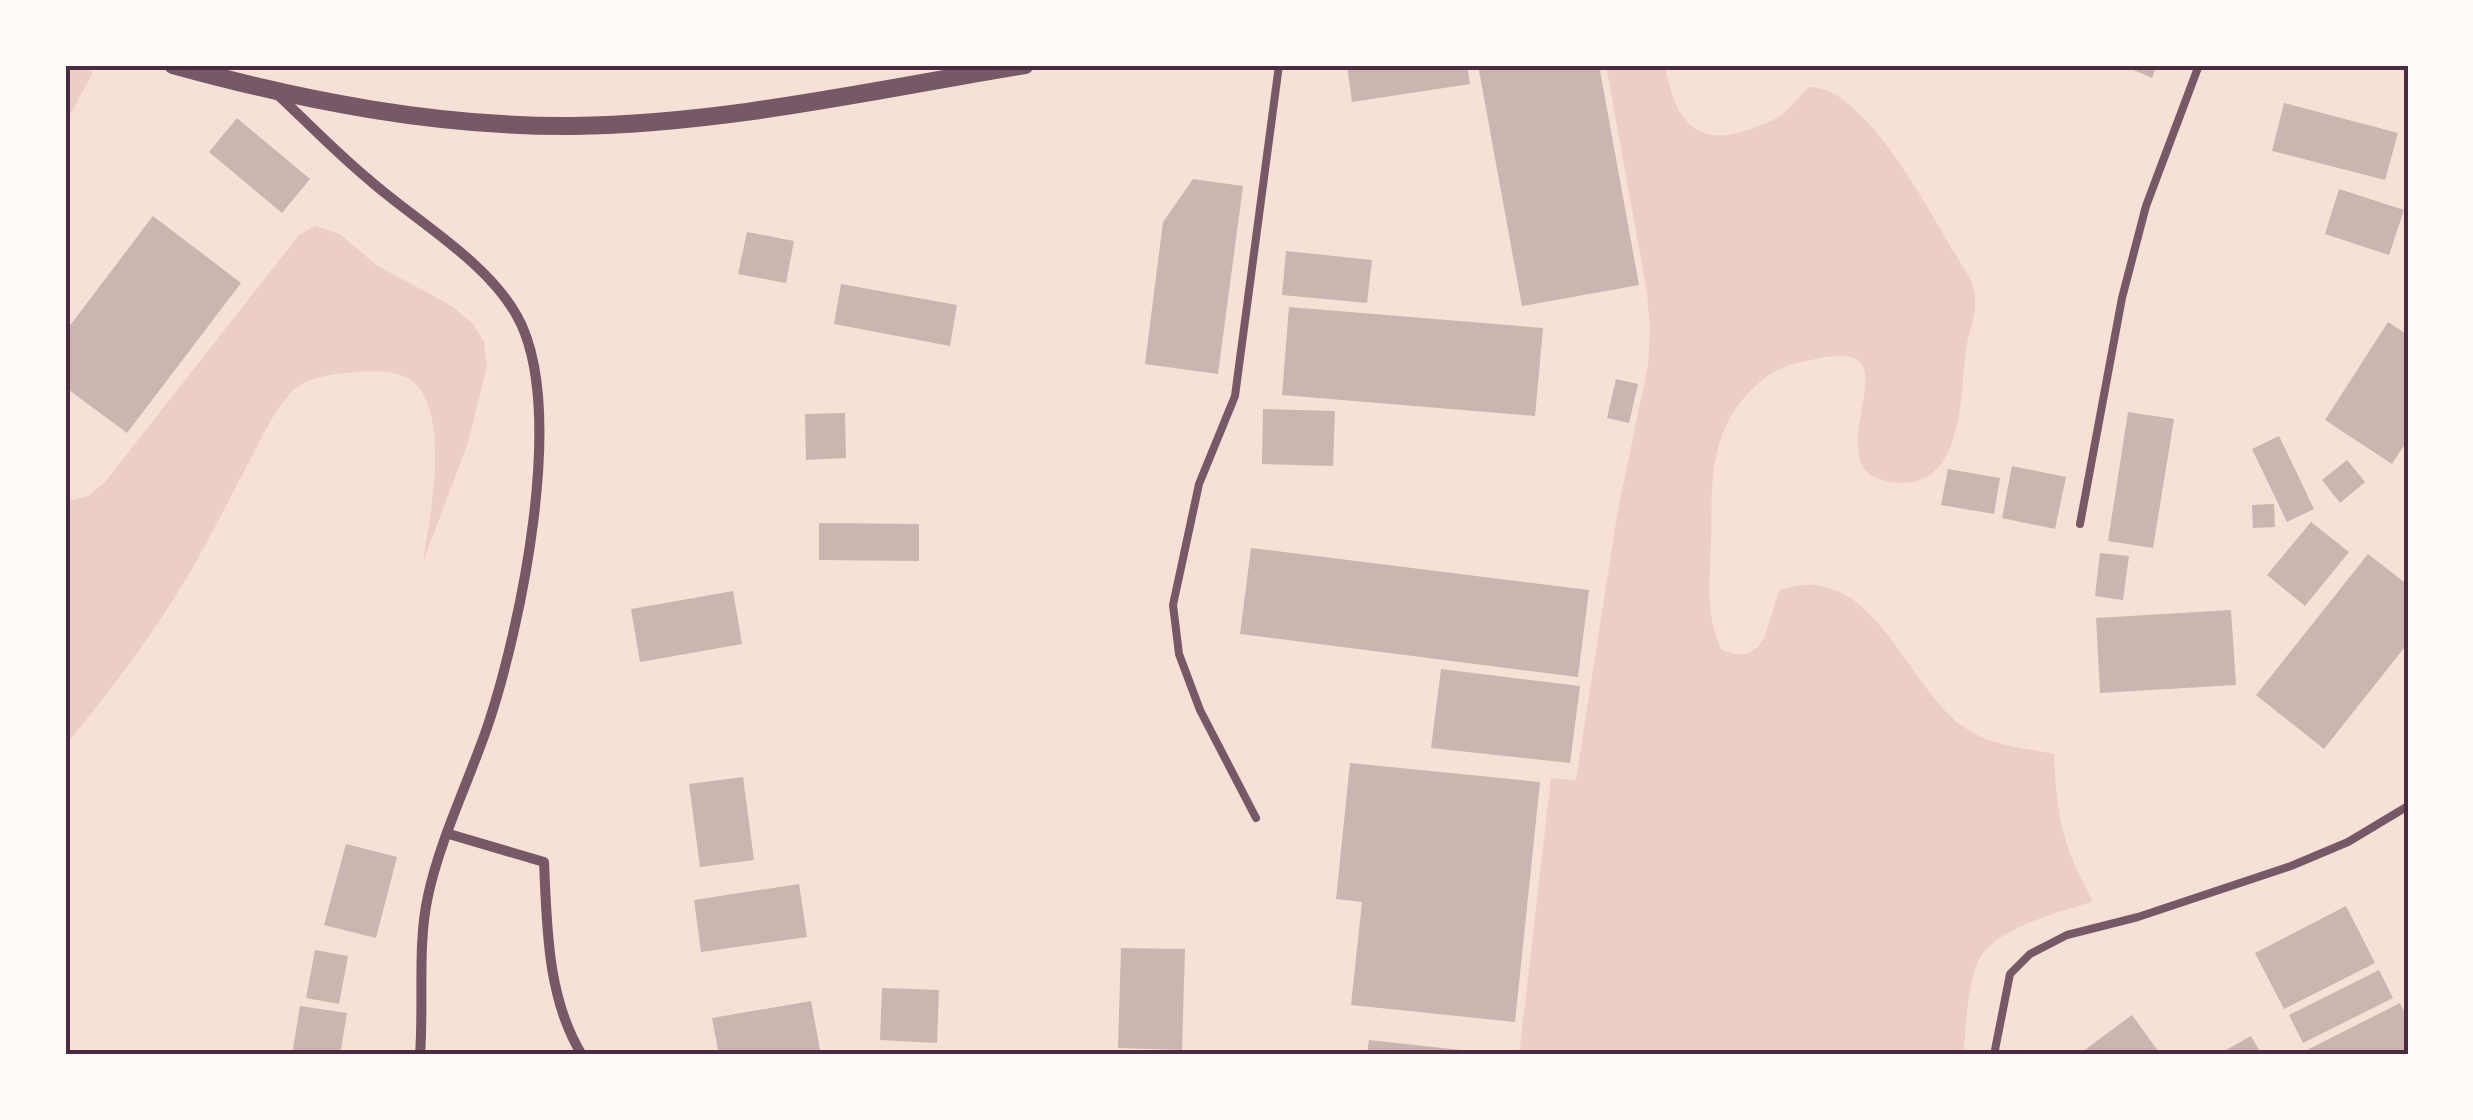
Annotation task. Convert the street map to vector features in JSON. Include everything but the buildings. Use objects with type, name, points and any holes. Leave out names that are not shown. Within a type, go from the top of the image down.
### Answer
[{"type":"street","points":[[174,65],[276,94],[424,118],[572,126],[729,114],[1025,65]]},
{"type":"street","points":[[276,94],[367,179],[485,278],[517,316],[535,380],[539,454],[526,569],[507,662],[427,900],[420,1055]]},
{"type":"street","points":[[449,834],[544,862],[548,937],[557,995],[582,1055]]},
{"type":"lane","points":[[1256,818],[1200,710],[1178,654],[1173,605],[1199,484],[1235,396],[1279,65]]},
{"type":"lane","points":[[2080,524],[2122,298],[2141,225],[2199,65]]},
{"type":"lane","points":[[1994,1055],[2010,974],[2030,954],[2067,936],[2138,917],[2291,866],[2348,842],[2408,806]]},
{"type":"shaded area","points":[[65,65],[93,72],[65,124]]},
{"type":"shaded area","points":[[1606,65],[1665,65],[1682,114],[1702,132],[1716,135],[1733,134],[1775,119],[1809,87],[1832,93],[1856,110],[1879,135],[1970,278],[1975,309],[1959,412],[1941,464],[1929,476],[1904,483],[1876,478],[1863,467],[1858,432],[1865,376],[1861,364],[1850,357],[1824,357],[1778,370],[1757,384],[1737,407],[1719,443],[1713,481],[1710,586],[1713,625],[1722,650],[1738,654],[1758,647],[1780,590],[1812,585],[1840,592],[1864,608],[1944,709],[1965,728],[1997,743],[2054,754],[2063,830],[2093,901],[2028,923],[1986,950],[1971,984],[1963,1055],[1519,1055],[1551,778],[1576,780],[1617,515],[1648,365],[1647,293]]},
{"type":"shaded area","points":[[316,226],[340,234],[376,265],[452,306],[473,324],[484,342],[487,366],[468,443],[423,562],[433,488],[434,429],[428,404],[416,385],[397,374],[376,372],[333,375],[300,385],[271,420],[173,600],[65,746],[65,502],[88,496],[105,482],[299,235]]}]
